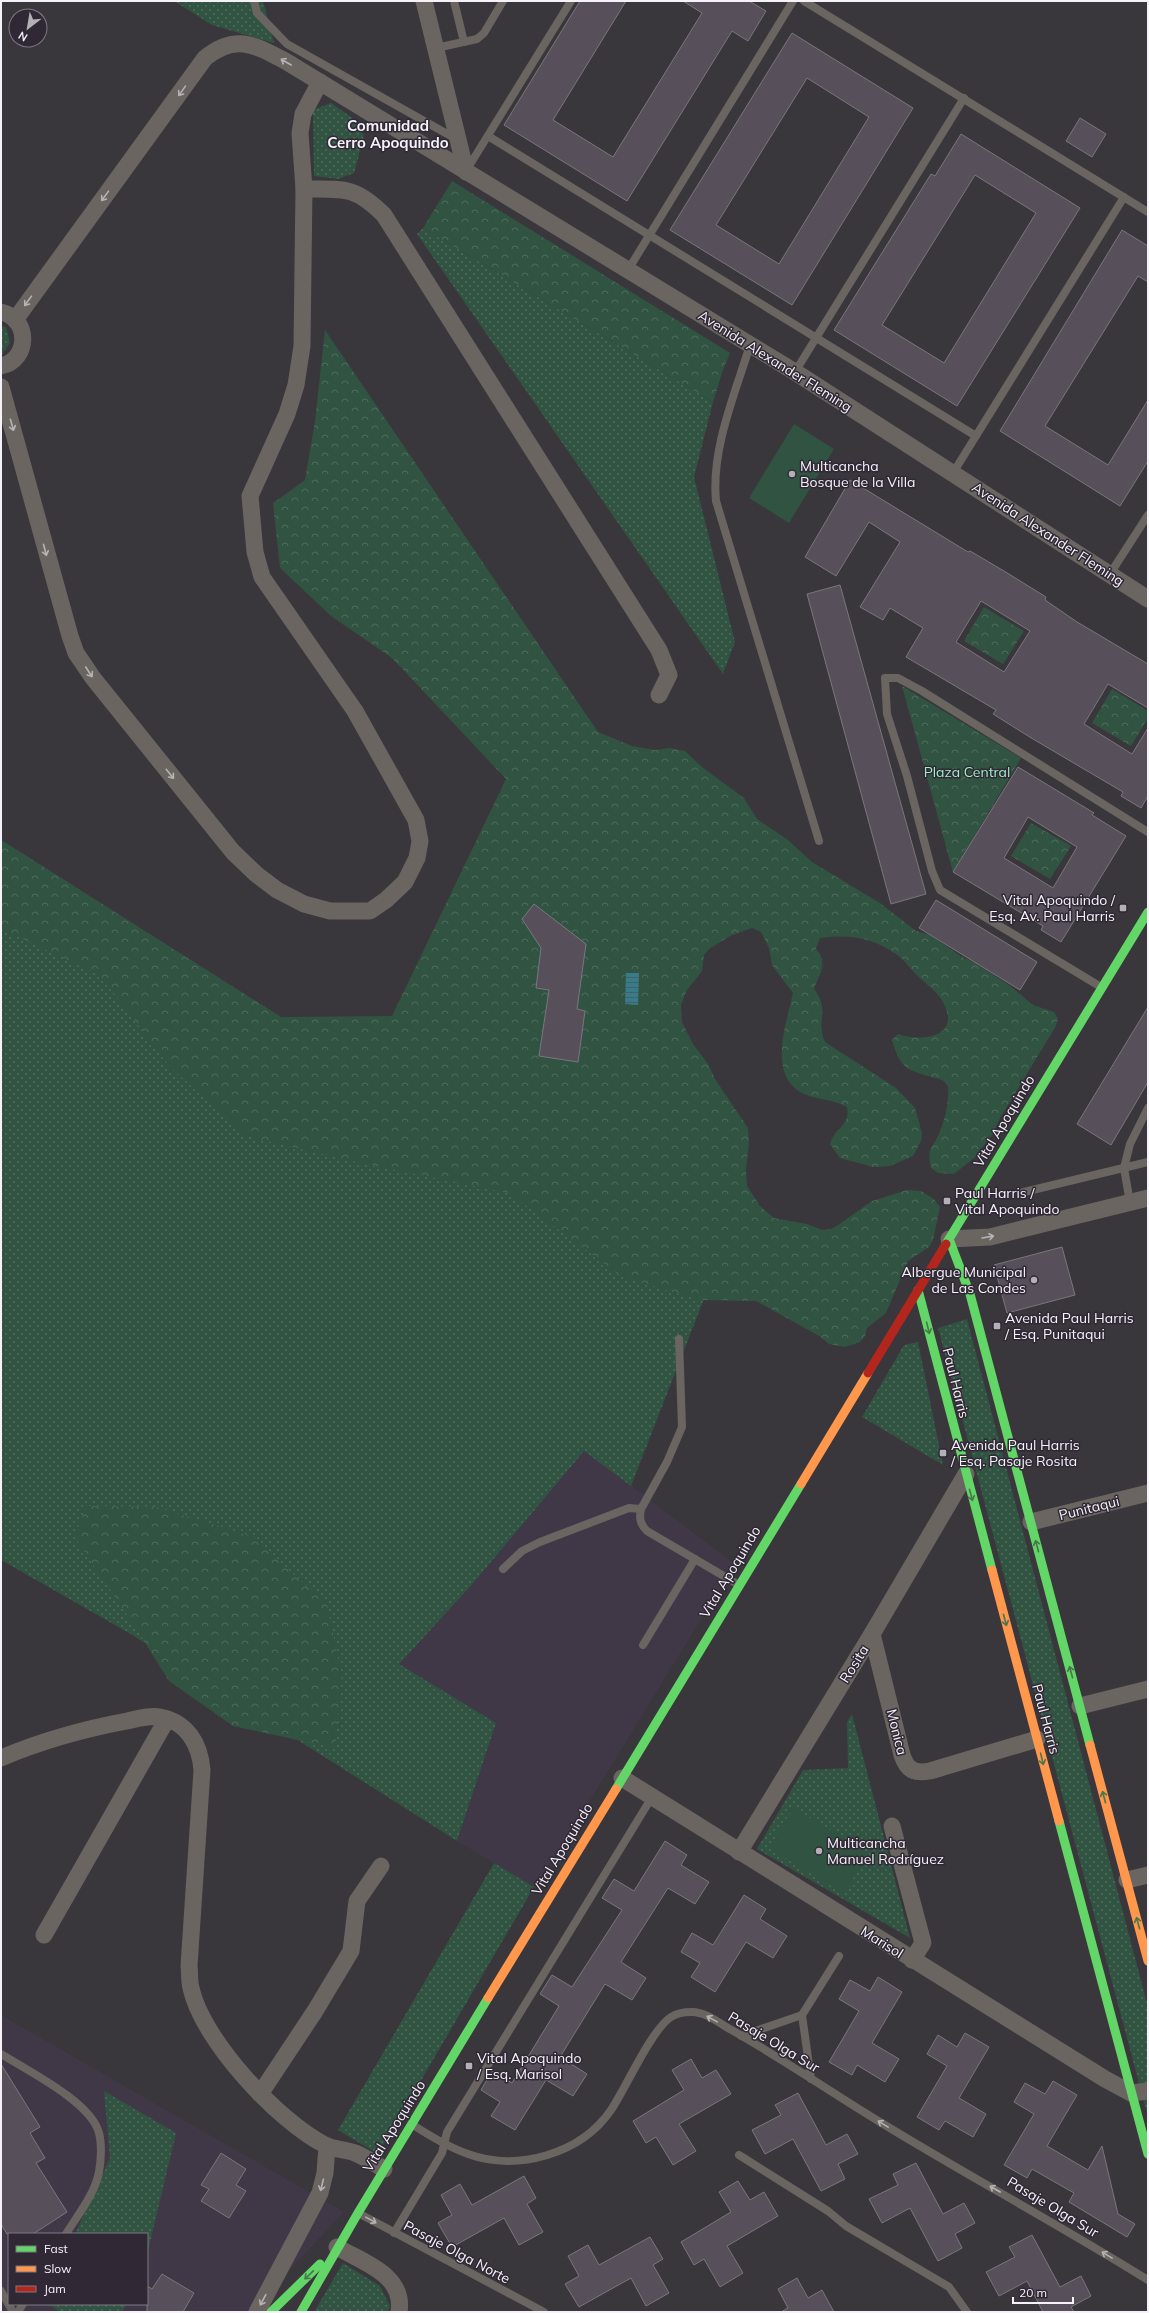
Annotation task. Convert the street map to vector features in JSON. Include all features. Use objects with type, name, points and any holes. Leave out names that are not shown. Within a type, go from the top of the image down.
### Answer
[{"type":"street","points":[[424,1],[466,172]]},
{"type":"street","name":"Avenida Alexander Fleming","points":[[8,316],[197,68],[214,51],[227,44],[239,42],[273,55],[320,82],[795,372],[1148,599]]},
{"type":"street","points":[[1,387],[70,636],[76,653],[93,678],[233,852],[256,874],[277,890],[304,904],[330,911],[370,911],[386,900],[405,882],[418,858],[420,841],[416,820],[355,711],[262,576],[255,552],[251,520],[250,496],[287,414],[296,385],[302,346],[304,189],[300,134],[303,114],[320,82]]},
{"type":"street","points":[[304,189],[346,190],[359,194],[369,200],[384,215],[659,650],[669,675],[659,695]]},
{"type":"street","points":[[1,366],[14,360],[23,345],[23,336],[20,325],[8,316]]},
{"type":"street","name":"Vital Apoquindo","points":[[301,2312],[337,2247],[384,2169],[1148,912]]},
{"type":"street","points":[[1148,1198],[990,1237],[949,1239],[970,1294],[1148,1961]]},
{"type":"street","name":"Paul Harris","points":[[918,1290],[1037,1738],[1140,2092],[1148,2154]]},
{"type":"street","name":"Rosita","points":[[739,1852],[872,1634],[966,1474]]},
{"type":"street","name":"Punitaqui","points":[[1031,1522],[1148,1493]]},
{"type":"street","name":"Monica","points":[[872,1634],[906,1767],[914,1772],[930,1771],[1037,1738]]},
{"type":"street","points":[[1080,1706],[1148,1689]]},
{"type":"street","points":[[1,1758],[22,1749],[93,1727],[153,1716],[168,1719],[186,1730],[198,1748],[201,1759],[189,1966],[191,1988],[200,2011],[213,2034],[243,2075],[260,2094],[296,2128],[327,2146],[355,2153],[384,2169]]},
{"type":"street","points":[[44,1935],[168,1719]]},
{"type":"street","name":"Marisol","points":[[622,1778],[1105,2079],[1140,2092]]},
{"type":"street","points":[[892,1826],[923,1943],[912,1960]]},
{"type":"street","points":[[260,2094],[315,2011],[351,1951],[357,1901],[381,1866]]},
{"type":"street","points":[[1127,1880],[1148,1875]]},
{"type":"street","points":[[257,2312],[320,2194],[325,2173],[327,2146]]},
{"type":"street","points":[[337,2247],[391,2279],[400,2298],[399,2312]]},
{"type":"street","name":"Vital Apoquindo","points":[[271,2312],[337,2247]]},
{"type":"lane","points":[[254,1],[257,13],[287,44],[458,141]]},
{"type":"lane","points":[[454,1],[464,42]]},
{"type":"lane","points":[[436,48],[477,39],[484,33],[503,1]]},
{"type":"lane","points":[[466,172],[571,1]]},
{"type":"lane","points":[[628,270],[793,1]]},
{"type":"lane","points":[[804,1],[1148,212]]},
{"type":"lane","points":[[795,372],[964,98]]},
{"type":"lane","points":[[488,136],[976,436]]},
{"type":"lane","points":[[953,473],[1124,196]]},
{"type":"lane","points":[[750,345],[716,458],[714,483],[716,501],[818,841]]},
{"type":"lane","points":[[1110,574],[1148,515]]},
{"type":"lane","points":[[1102,987],[940,890],[932,871],[907,776],[887,714],[884,678],[898,678],[922,691],[1148,832]]},
{"type":"lane","points":[[1130,1202],[1124,1168],[1130,1144],[1148,1108]]},
{"type":"lane","points":[[1020,1193],[1148,1162]]},
{"type":"lane","points":[[679,1339],[682,1427],[667,1462],[641,1509],[639,1516],[642,1526],[647,1531],[739,1585]]},
{"type":"lane","points":[[503,1569],[522,1551],[540,1542],[629,1508],[641,1509]]},
{"type":"lane","points":[[642,1645],[695,1559]]},
{"type":"lane","points":[[394,2233],[442,2153],[447,2132],[652,1797]]},
{"type":"lane","points":[[741,2036],[802,2015],[839,1956]]},
{"type":"lane","name":"Pasaje Olga Sur","points":[[412,2125],[444,2144],[468,2154],[502,2161],[525,2160],[554,2153],[575,2142],[598,2124],[610,2111],[647,2047],[665,2022],[672,2016],[681,2013],[697,2012],[741,2036],[880,2123],[1049,2219],[1148,2280]]},
{"type":"lane","points":[[802,2015],[811,2079]]},
{"type":"lane","points":[[1,2054],[76,2102],[89,2115],[99,2132],[101,2149],[99,2173],[88,2197],[67,2233]]},
{"type":"lane","points":[[739,2155],[828,2210],[846,2226],[949,2287],[967,2312]]},
{"type":"lane","name":"Pasaje Olga Norte","points":[[358,2213],[544,2312]]},
{"type":"lane","points":[[1,2291],[8,2303]]},
{"type":"shaded area","points":[[584,1450],[735,1564],[573,1828],[534,1887],[457,1841],[496,1723],[398,1664],[469,1588]]},
{"type":"shaded area","points":[[1,2015],[344,2212],[250,2312],[1,2312]]},
{"type":"green space","points":[[174,1],[263,1],[274,43],[212,25]]},
{"type":"green space","points":[[331,103],[354,119],[364,136],[354,173],[338,179],[314,176],[313,110]]},
{"type":"green space","points":[[452,181],[730,353],[713,402],[423,228]]},
{"type":"green space","points":[[423,228],[713,402],[694,477],[735,642],[723,674],[417,234]]},
{"type":"green space","points":[[1,326],[6,327],[10,343],[1,356]]},
{"type":"green space","points":[[325,330],[598,732],[632,746],[655,750],[670,748],[685,751],[702,767],[744,798],[757,819],[788,840],[812,862],[880,903],[916,931],[930,935],[962,957],[975,963],[1009,985],[1033,1005],[1054,1012],[1058,1019],[1056,1026],[1000,1118],[992,1135],[974,1158],[954,1174],[938,1173],[931,1168],[929,1155],[931,1148],[938,1137],[945,1114],[948,1097],[948,1085],[940,1080],[915,1072],[905,1066],[898,1056],[892,1040],[898,1034],[924,1037],[933,1036],[940,1032],[946,1027],[948,1019],[944,1004],[935,992],[902,959],[887,948],[869,940],[860,938],[840,936],[820,938],[816,949],[822,959],[822,969],[814,989],[821,1004],[821,1027],[825,1042],[896,1088],[915,1108],[922,1133],[921,1141],[913,1156],[890,1166],[873,1167],[840,1158],[830,1144],[835,1134],[847,1118],[847,1107],[836,1102],[804,1094],[792,1086],[785,1075],[782,1062],[782,1048],[793,993],[772,965],[769,948],[761,932],[752,928],[730,936],[709,949],[704,955],[702,971],[687,990],[681,1005],[682,1022],[693,1044],[708,1064],[715,1079],[748,1128],[749,1143],[746,1169],[747,1186],[760,1206],[774,1218],[807,1224],[822,1230],[831,1229],[838,1225],[872,1201],[907,1190],[921,1191],[934,1199],[940,1207],[933,1240],[929,1247],[908,1261],[886,1313],[867,1328],[865,1336],[860,1342],[845,1347],[829,1344],[819,1336],[756,1301],[699,1300],[621,1276],[509,1193],[356,1162],[246,1136],[169,1066],[100,975],[1,929],[1,840],[281,1017],[392,1016],[506,779],[392,658],[331,616],[280,568],[273,503],[305,480],[315,421]]},
{"type":"green space","name":"Multicancha Bosque de la Villa","points":[[794,424],[834,449],[789,523],[749,498]]},
{"type":"green space","points":[[984,607],[1024,631],[1003,664],[964,641]]},
{"type":"green space","name":"Plaza Central","points":[[902,686],[1021,758],[953,872]]},
{"type":"green space","points":[[1112,689],[1148,711],[1148,718],[1131,746],[1092,723]]},
{"type":"green space","points":[[1031,823],[1071,846],[1050,879],[1011,856]]},
{"type":"green space","points":[[1,840],[366,1071],[711,1281],[631,1486],[584,1451],[469,1588],[399,1664],[496,1723],[457,1841],[129,1633],[1,1560]]},
{"type":"green space","points":[[967,1319],[1148,2007],[1148,2117],[938,1328]]},
{"type":"green space","points":[[918,1342],[943,1465],[862,1417],[904,1345]]},
{"type":"green space","points":[[87,1506],[156,1507],[251,1536],[327,1604],[342,1678],[335,1748],[233,1726],[169,1681],[74,1536]]},
{"type":"green space","points":[[852,1714],[910,1938],[757,1849],[803,1770],[848,1768],[847,1722]]},
{"type":"green space","name":"Multicancha Manuel Rodríguez","points":[[793,1808],[869,1853],[844,1894],[769,1848]]},
{"type":"green space","points":[[494,1863],[534,1887],[378,2154],[338,2130]]},
{"type":"green space","points":[[104,2091],[176,2133],[148,2251],[148,2233],[75,2233],[110,2158]]},
{"type":"green space","points":[[343,2263],[380,2286],[390,2306],[388,2312],[314,2312]]},
{"type":"green space","points":[[50,2305],[126,2305],[122,2312],[60,2312]]},
{"type":"water","points":[[626,973],[639,973],[638,1005],[625,1004]]},
{"type":"building","points":[[580,1],[626,1],[553,120],[613,157],[702,13],[683,1],[749,1],[766,11],[748,41],[732,31],[627,201],[504,125]]},
{"type":"building","points":[[792,33],[913,108],[792,305],[670,230]],"holes":[[[807,78],[869,117],[779,264],[716,225]]]},
{"type":"building","points":[[1080,118],[1106,134],[1092,157],[1066,141]]},
{"type":"building","points":[[961,134],[1080,208],[957,406],[834,330],[931,174],[935,176]],"holes":[[[975,175],[1036,213],[944,363],[882,325]]]},
{"type":"building","points":[[1122,230],[1148,246],[1148,282],[1138,276],[1045,426],[1108,465],[1148,400],[1148,461],[1120,506],[1000,431]]},
{"type":"building","points":[[850,480],[968,552],[970,551],[1004,571],[1046,597],[1045,600],[1077,622],[1148,664],[1148,708],[1108,684],[1084,724],[1132,754],[1148,728],[1148,796],[1141,808],[1121,796],[1123,792],[993,714],[996,710],[906,657],[923,628],[890,608],[883,620],[860,607],[900,542],[869,522],[836,576],[805,557]],"holes":[[[981,601],[1030,631],[1004,672],[956,642]]]},
{"type":"building","points":[[840,585],[926,894],[891,904],[807,594]]},
{"type":"building","points":[[1018,767],[1094,813],[1092,815],[1126,836],[1061,942],[1041,930],[1043,926],[953,872]],"holes":[[[1028,817],[1077,847],[1053,888],[1004,858]]]},
{"type":"building","points":[[936,900],[1037,962],[1020,990],[919,928]]},
{"type":"building","points":[[534,904],[586,944],[577,1009],[585,1011],[578,1062],[539,1056],[549,990],[536,988],[541,948],[522,919]]},
{"type":"building","points":[[1148,1007],[1148,1082],[1111,1145],[1077,1124]]},
{"type":"building","name":"Albergue Municipal de Las Condes","points":[[1062,1247],[1075,1295],[1007,1313],[994,1265]]},
{"type":"building","points":[[665,1841],[687,1855],[681,1865],[709,1882],[695,1904],[668,1888],[621,1962],[646,1978],[632,2000],[605,1984],[560,2057],[587,2074],[573,2096],[546,2080],[515,2130],[491,2116],[500,2102],[481,2090],[492,2071],[512,2083],[559,2006],[540,1994],[552,1975],[572,1987],[622,1910],[602,1898],[614,1879],[634,1891]]},
{"type":"building","points":[[744,1895],[766,1909],[760,1919],[787,1936],[773,1958],[746,1942],[715,1992],[691,1977],[700,1963],[681,1952],[692,1933],[713,1945]]},
{"type":"building","points":[[878,1977],[902,1992],[872,2043],[899,2059],[885,2082],[857,2065],[852,2075],[829,2062],[859,2011],[839,1999],[850,1980],[870,1991]]},
{"type":"building","points":[[965,2033],[989,2047],[959,2098],[986,2114],[973,2137],[945,2121],[939,2130],[917,2117],[947,2066],[927,2054],[938,2035],[957,2047]]},
{"type":"building","points":[[691,2059],[702,2078],[716,2070],[731,2094],[679,2124],[696,2151],[673,2165],[656,2137],[646,2143],[633,2121],[684,2090],[672,2070]]},
{"type":"building","points":[[1,2064],[40,2127],[30,2133],[45,2158],[36,2163],[67,2212],[35,2233],[7,2234],[1,2224]]},
{"type":"building","points":[[1053,2081],[1077,2095],[1047,2146],[1088,2170],[1102,2146],[1118,2214],[1135,2224],[1127,2237],[1069,2202],[1074,2193],[1032,2169],[1027,2178],[1004,2165],[1034,2114],[1014,2102],[1025,2083],[1045,2094]]},
{"type":"building","points":[[798,2093],[826,2145],[847,2134],[858,2154],[838,2164],[845,2179],[821,2191],[793,2139],[765,2154],[752,2130],[781,2115],[775,2105]]},
{"type":"building","points":[[221,2153],[246,2169],[236,2185],[246,2191],[229,2218],[201,2201],[209,2189],[201,2185]]},
{"type":"building","points":[[916,2163],[943,2214],[964,2203],[975,2223],[955,2234],[962,2248],[938,2261],[910,2208],[882,2223],[869,2199],[898,2185],[893,2174]]},
{"type":"building","points":[[524,2176],[536,2198],[527,2204],[543,2232],[519,2245],[504,2218],[452,2247],[438,2223],[452,2215],[441,2195],[460,2184],[472,2205]]},
{"type":"building","points":[[738,2181],[750,2200],[764,2192],[778,2216],[727,2246],[743,2273],[720,2287],[704,2259],[694,2265],[681,2242],[731,2212],[719,2192]]},
{"type":"building","points":[[1032,2235],[1060,2287],[1081,2276],[1091,2296],[1071,2307],[1074,2312],[1043,2312],[1027,2281],[999,2296],[986,2272],[1015,2257],[1009,2247]]},
{"type":"building","points":[[650,2237],[663,2259],[653,2265],[669,2293],[646,2306],[631,2278],[579,2307],[565,2284],[579,2276],[568,2256],[588,2245],[599,2265]]},
{"type":"building","points":[[162,2274],[194,2293],[183,2312],[147,2312],[148,2287],[152,2289]]},
{"type":"building","points":[[797,2278],[808,2298],[822,2290],[834,2312],[781,2312],[788,2308],[778,2289]]},
{"type":"traffic: fast","points":[[946,1244],[1148,912]]},
{"type":"traffic: fast","points":[[949,1239],[970,1294],[1090,1745]]},
{"type":"traffic: fast","points":[[918,1290],[992,1570]]},
{"type":"traffic: fast","points":[[616,1789],[801,1484]]},
{"type":"traffic: fast","points":[[1059,1821],[1148,2154]]},
{"type":"traffic: fast","points":[[301,2312],[358,2213],[488,1998]]},
{"type":"traffic: fast","points":[[271,2312],[320,2264]]},
{"type":"traffic: slow","points":[[801,1484],[868,1373]]},
{"type":"traffic: slow","points":[[992,1570],[1059,1821]]},
{"type":"traffic: slow","points":[[1090,1745],[1148,1961]]},
{"type":"traffic: slow","points":[[488,1998],[616,1789]]},
{"type":"traffic: jam","points":[[868,1373],[946,1244]]},
{"type":"place","name":"Multicancha Bosque de la Villa","points":[[792,474]]},
{"type":"place","name":"Vital Apoquindo / Esq. Av. Paul Harris","points":[[1123,908]]},
{"type":"place","name":"Paul Harris / Vital Apoquindo","points":[[947,1201]]},
{"type":"place","name":"Albergue Municipal de Las Condes","points":[[1034,1280]]},
{"type":"place","name":"Avenida Paul Harris / Esq. Punitaqui","points":[[997,1326]]},
{"type":"place","name":"Avenida Paul Harris / Esq. Pasaje Rosita","points":[[943,1453]]},
{"type":"place","name":"Multicancha Manuel Rodríguez","points":[[819,1851]]},
{"type":"place","name":"Vital Apoquindo / Esq. Marisol","points":[[469,2066]]},
{"type":"district","name":"Comunidad Cerro Apoquindo","points":[[388,134]]}]
